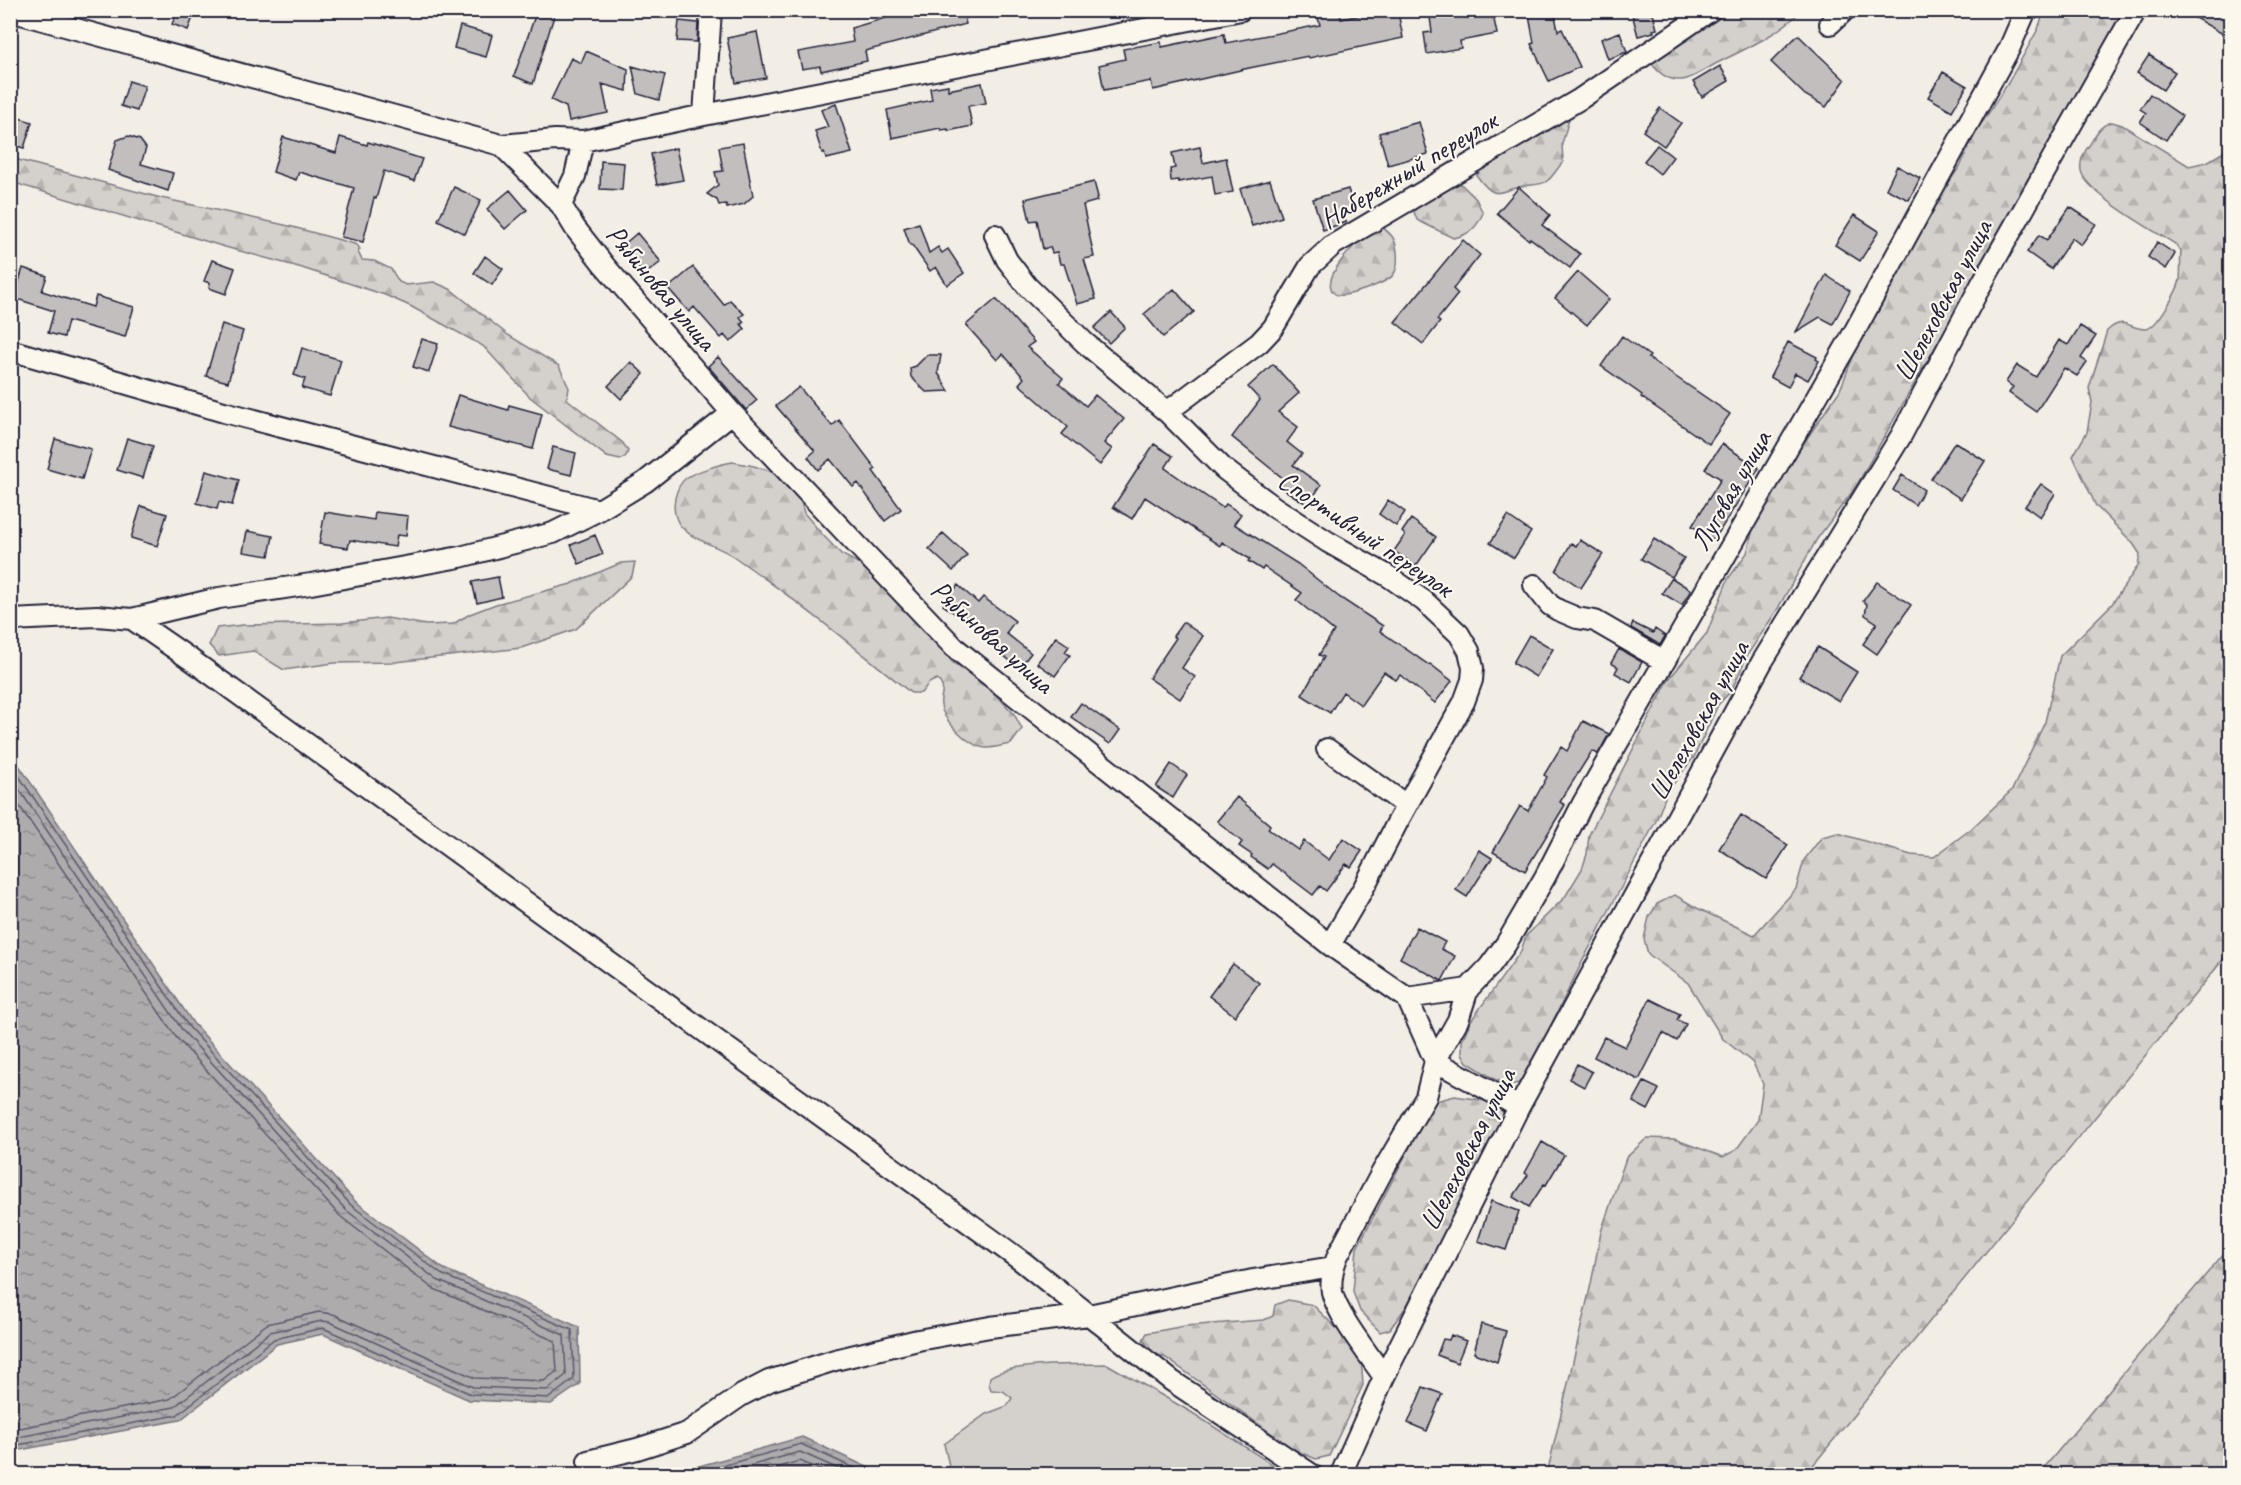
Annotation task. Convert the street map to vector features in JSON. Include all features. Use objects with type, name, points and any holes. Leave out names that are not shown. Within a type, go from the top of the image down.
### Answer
[{"type":"street","points":[[704,115],[711,10]]},
{"type":"street","points":[[10,11],[501,144],[555,140],[583,141],[704,115],[1241,10]]},
{"type":"street","name":"Набережный переулок","points":[[1167,412],[1260,343],[1273,328],[1310,266],[1333,244],[1580,99],[1711,10]]},
{"type":"street","points":[[1830,24],[1845,10]]},
{"type":"street","name":"Луговая улица","points":[[1468,988],[1489,968],[1515,930],[1583,803],[1852,336],[2009,49],[2026,10]]},
{"type":"street","name":"Шелеховская улица","points":[[1341,1474],[1383,1377],[1519,1107],[1762,662],[1901,436],[1981,285],[2136,10]]},
{"type":"street","points":[[561,205],[575,176],[583,141]]},
{"type":"street","name":"Рябиновая улица","points":[[501,144],[561,205],[575,228],[604,265],[732,413],[955,648],[1330,945],[1407,999]]},
{"type":"street","name":"Спортивный переулок","points":[[995,235],[1007,260],[1027,286],[1085,343],[1167,412],[1195,442],[1237,480],[1298,523],[1388,576],[1424,601],[1450,624],[1464,641],[1472,659],[1470,690],[1406,805],[1364,887],[1330,945]]},
{"type":"street","points":[[10,350],[224,412],[598,510]]},
{"type":"street","points":[[10,620],[97,616],[132,619],[219,598],[460,557],[553,533],[645,482],[732,413]]},
{"type":"street","points":[[1534,585],[1550,605],[1558,610],[1577,618],[1595,621],[1664,661]]},
{"type":"street","points":[[132,619],[210,673],[1013,1255],[1172,1381],[1311,1474]]},
{"type":"street","points":[[1327,750],[1406,805]]},
{"type":"street","points":[[1383,1377],[1338,1309],[1332,1293],[1333,1267],[1382,1172],[1426,1097],[1435,1060],[1458,1020],[1468,988],[1407,999],[1435,1060],[1519,1107]]},
{"type":"street","points":[[588,1461],[687,1433],[742,1395],[778,1377],[918,1340],[1089,1315],[1253,1280],[1333,1267]]},
{"type":"green space","points":[[1721,11],[1801,11],[1771,35],[1690,78],[1677,80],[1668,78],[1651,63],[1656,56]]},
{"type":"green space","points":[[2044,11],[2126,11],[1855,488],[1817,539],[1777,610],[1748,654],[1731,691],[1718,705],[1694,757],[1667,792],[1657,819],[1582,962],[1528,1072],[1519,1083],[1509,1085],[1494,1079],[1467,1062],[1462,1054],[1462,1041],[1470,1022],[1521,951],[1526,936],[1565,897],[1582,869],[1587,854],[1589,835],[1669,679],[1707,633],[1728,579],[1747,553],[1754,525],[1782,475],[1840,390],[1856,349],[1875,313],[1892,288],[1942,192],[1961,165],[1975,131],[2008,83],[2038,29]]},
{"type":"green space","points":[[1569,115],[1562,144],[1563,162],[1547,181],[1498,193],[1489,189],[1477,176],[1480,166]]},
{"type":"green space","points":[[2112,122],[2122,125],[2189,166],[2207,162],[2230,148],[2230,951],[1806,1474],[1547,1474],[1601,1232],[1626,1158],[1647,1138],[1674,1139],[1723,1157],[1736,1150],[1758,1120],[1763,1084],[1753,1063],[1723,1039],[1688,983],[1648,954],[1644,939],[1649,917],[1657,904],[1675,895],[1754,935],[1796,889],[1804,860],[1822,837],[1838,833],[1911,855],[1934,857],[1971,829],[2012,790],[2045,722],[2060,656],[2112,604],[2138,566],[2140,554],[2132,542],[2096,506],[2073,456],[2087,432],[2092,402],[2089,388],[2107,331],[2122,323],[2146,329],[2156,322],[2171,300],[2180,280],[2181,251],[2175,244],[2110,202],[2088,183],[2082,174],[2081,162],[2086,151],[2099,130]]},
{"type":"green space","points":[[11,158],[161,198],[289,226],[351,243],[360,249],[358,252],[362,260],[374,261],[391,269],[399,282],[406,285],[434,282],[450,289],[508,335],[559,366],[569,388],[567,399],[623,443],[628,451],[626,456],[620,460],[607,457],[530,397],[483,346],[410,306],[385,295],[299,267],[11,182]]},
{"type":"green space","points":[[1458,181],[1476,199],[1483,213],[1472,230],[1453,238],[1417,220],[1414,212],[1419,203]]},
{"type":"green space","points":[[1384,228],[1395,241],[1397,261],[1394,274],[1366,289],[1347,295],[1335,294],[1330,282],[1341,261],[1365,237]]},
{"type":"green space","points":[[733,462],[781,475],[799,495],[804,513],[841,554],[867,568],[928,630],[952,662],[992,690],[1014,714],[1022,729],[1011,744],[987,748],[973,744],[952,726],[943,711],[941,701],[943,689],[937,679],[929,683],[921,693],[911,693],[756,572],[726,552],[686,532],[677,520],[674,504],[682,482],[702,471]]},
{"type":"green space","points":[[635,562],[632,576],[576,629],[521,648],[395,662],[334,663],[284,670],[253,651],[219,656],[209,645],[217,628],[243,625],[342,623],[387,618],[426,625],[453,624],[470,614],[496,604],[571,584],[621,563]]},
{"type":"green space","points":[[1455,1096],[1482,1100],[1494,1105],[1504,1114],[1503,1121],[1406,1307],[1390,1329],[1380,1332],[1360,1311],[1353,1292],[1357,1248],[1436,1101]]},
{"type":"green space","points":[[2230,1246],[2230,1474],[2041,1474],[2044,1468]]},
{"type":"green space","points":[[1288,1300],[1313,1305],[1351,1343],[1361,1357],[1363,1385],[1329,1456],[1316,1459],[1295,1450],[1166,1358],[1152,1352],[1143,1340],[1147,1333],[1185,1326],[1264,1320],[1273,1316],[1275,1305]]},
{"type":"green space","points":[[1107,1364],[1191,1412],[1287,1474],[951,1474],[944,1444],[986,1414],[1007,1406],[1012,1398],[1003,1391],[991,1390],[990,1377],[1000,1372],[1029,1367]]},
{"type":"water","points":[[10,752],[193,1023],[355,1201],[444,1269],[579,1327],[580,1384],[551,1404],[469,1400],[323,1334],[277,1344],[180,1420],[15,1451],[11,1448]]},
{"type":"water","points":[[802,1437],[882,1474],[671,1474]]},
{"type":"building","points":[[178,10],[196,10],[188,30],[172,24]]},
{"type":"building","points":[[537,10],[554,16],[533,84],[514,76]]},
{"type":"building","points":[[903,10],[962,10],[966,24],[865,51],[867,61],[821,71],[820,66],[802,69],[798,52],[853,42],[851,28],[903,13]]},
{"type":"building","points":[[1340,10],[1341,19],[1381,11],[1382,15],[1398,12],[1403,38],[1249,68],[1153,90],[1151,81],[1104,90],[1099,65],[1125,59],[1123,49],[1161,42],[1162,47],[1224,34],[1226,43],[1320,25],[1317,14]]},
{"type":"building","points":[[1429,10],[1492,10],[1497,34],[1460,41],[1461,48],[1427,54],[1424,33],[1432,32]]},
{"type":"building","points":[[1528,10],[1554,10],[1558,31],[1562,29],[1580,67],[1549,81],[1531,44],[1534,43]]},
{"type":"building","points":[[1631,10],[1652,10],[1657,29],[1638,36]]},
{"type":"building","points":[[2181,10],[2230,10],[2230,20],[2223,34]]},
{"type":"building","points":[[679,21],[698,23],[697,42],[677,41]]},
{"type":"building","points":[[460,26],[492,35],[486,57],[454,48]]},
{"type":"building","points":[[757,32],[766,78],[736,83],[727,38]]},
{"type":"building","points":[[1620,32],[1627,52],[1608,59],[1601,39]]},
{"type":"building","points":[[1798,35],[1845,80],[1826,107],[1805,95],[1771,62]]},
{"type":"building","points":[[586,51],[628,69],[627,91],[602,84],[608,113],[569,121],[566,107],[551,100],[571,58],[581,63]]},
{"type":"building","points":[[2149,55],[2175,72],[2163,90],[2137,73]]},
{"type":"building","points":[[632,66],[665,75],[659,100],[638,94]]},
{"type":"building","points":[[1720,66],[1729,81],[1702,97],[1693,82]]},
{"type":"building","points":[[1943,72],[1967,86],[1952,111],[1928,97]]},
{"type":"building","points":[[129,81],[145,86],[137,111],[121,106]]},
{"type":"building","points":[[982,83],[986,103],[968,106],[972,126],[948,131],[948,129],[941,130],[940,128],[892,138],[887,110],[932,100],[930,88],[948,85],[948,90]]},
{"type":"building","points":[[2150,94],[2182,116],[2166,140],[2140,122],[2146,113],[2140,109]]},
{"type":"building","points":[[836,104],[852,153],[826,159],[815,131],[828,127],[821,110]]},
{"type":"building","points":[[1660,108],[1681,123],[1664,146],[1643,131]]},
{"type":"building","points":[[10,115],[32,122],[24,148],[10,144]]},
{"type":"building","points":[[1419,122],[1428,154],[1388,165],[1379,133]]},
{"type":"building","points":[[128,136],[140,140],[146,148],[141,164],[173,173],[168,191],[108,170],[117,140]]},
{"type":"building","points":[[283,137],[336,153],[340,137],[367,145],[368,142],[422,159],[414,181],[384,171],[376,199],[374,198],[363,242],[341,237],[354,188],[299,172],[296,180],[273,172]]},
{"type":"building","points":[[743,143],[753,196],[744,204],[727,208],[726,204],[719,205],[717,200],[707,194],[718,185],[715,172],[723,171],[719,147]]},
{"type":"building","points":[[1657,145],[1673,157],[1660,174],[1644,161]]},
{"type":"building","points":[[1200,147],[1203,163],[1226,158],[1233,192],[1215,195],[1212,176],[1178,182],[1178,180],[1171,181],[1170,169],[1175,168],[1172,153]]},
{"type":"building","points":[[676,148],[683,180],[657,185],[651,154]]},
{"type":"building","points":[[601,161],[624,163],[622,190],[600,189]]},
{"type":"building","points":[[1897,166],[1920,178],[1909,200],[1886,189]]},
{"type":"building","points":[[1270,180],[1282,217],[1252,226],[1240,189]]},
{"type":"building","points":[[1094,182],[1097,201],[1083,205],[1094,257],[1084,259],[1096,299],[1077,304],[1064,264],[1060,264],[1057,252],[1052,253],[1050,247],[1043,249],[1037,220],[1030,221],[1025,199]]},
{"type":"building","points":[[454,187],[481,200],[465,234],[438,220]]},
{"type":"building","points":[[1519,187],[1550,215],[1542,225],[1580,254],[1570,268],[1530,238],[1529,240],[1497,213]]},
{"type":"building","points":[[1348,189],[1354,208],[1342,212],[1346,222],[1323,230],[1313,199]]},
{"type":"building","points":[[510,190],[527,210],[505,229],[487,209]]},
{"type":"building","points":[[2070,207],[2096,224],[2081,245],[2072,238],[2051,269],[2027,252],[2039,235],[2047,240]]},
{"type":"building","points":[[1854,215],[1879,231],[1860,261],[1835,245]]},
{"type":"building","points":[[919,223],[929,253],[938,247],[942,253],[948,249],[964,273],[947,285],[936,267],[930,271],[910,245],[904,228]]},
{"type":"building","points":[[637,233],[661,262],[644,275],[621,247]]},
{"type":"building","points":[[1463,240],[1480,255],[1453,289],[1458,294],[1437,320],[1440,322],[1423,344],[1395,322]]},
{"type":"building","points":[[2157,242],[2175,254],[2166,269],[2148,257]]},
{"type":"building","points":[[485,256],[503,269],[492,285],[474,273]]},
{"type":"building","points":[[212,260],[235,268],[226,294],[209,288],[210,283],[204,281]]},
{"type":"building","points":[[693,267],[724,305],[730,300],[744,314],[740,317],[745,329],[730,342],[724,335],[721,338],[694,307],[689,312],[668,288]]},
{"type":"building","points":[[23,268],[47,276],[42,291],[93,307],[96,296],[134,307],[125,337],[68,321],[64,337],[48,333],[54,311],[14,298]]},
{"type":"building","points":[[1578,272],[1609,299],[1587,325],[1555,298]]},
{"type":"building","points":[[1826,275],[1850,291],[1833,324],[1820,317],[1796,332]]},
{"type":"building","points":[[1174,289],[1194,312],[1163,337],[1144,314]]},
{"type":"building","points":[[996,299],[1034,342],[1027,347],[1063,378],[1059,383],[1086,406],[1095,395],[1124,419],[1104,443],[1112,449],[1100,465],[1062,434],[1068,427],[1019,384],[1024,378],[1003,354],[997,360],[966,325]]},
{"type":"building","points":[[1111,312],[1125,327],[1109,343],[1094,328]]},
{"type":"building","points":[[222,324],[243,331],[228,382],[206,376]]},
{"type":"building","points":[[2080,326],[2096,336],[2081,358],[2087,362],[2077,376],[2064,368],[2036,412],[2009,393],[2013,387],[2006,382],[2017,365],[2036,377],[2059,340],[2068,345]]},
{"type":"building","points":[[1622,336],[1650,356],[1648,358],[1730,414],[1709,444],[1601,366]]},
{"type":"building","points":[[422,339],[438,344],[429,372],[413,367]]},
{"type":"building","points":[[1788,342],[1817,357],[1819,361],[1808,380],[1795,373],[1788,387],[1770,377]]},
{"type":"building","points":[[302,348],[341,360],[330,396],[302,388],[305,379],[294,375]]},
{"type":"building","points":[[927,355],[941,355],[938,373],[949,391],[926,392],[911,377],[910,368],[916,366]]},
{"type":"building","points":[[718,357],[757,400],[746,410],[708,366]]},
{"type":"building","points":[[631,362],[644,374],[621,399],[608,386]]},
{"type":"building","points":[[1273,364],[1299,393],[1278,412],[1298,427],[1287,442],[1302,454],[1293,465],[1321,485],[1308,505],[1280,487],[1285,480],[1232,437],[1260,400],[1248,387]]},
{"type":"building","points":[[799,387],[832,426],[839,420],[876,469],[873,471],[901,509],[885,521],[858,483],[853,487],[830,459],[818,470],[808,457],[815,451],[776,406]]},
{"type":"building","points":[[458,395],[508,410],[509,405],[542,414],[533,449],[448,427]]},
{"type":"building","points":[[127,438],[153,446],[143,478],[117,470]]},
{"type":"building","points":[[55,439],[91,449],[82,479],[47,469]]},
{"type":"building","points":[[1955,442],[1985,461],[1961,499],[1931,479]]},
{"type":"building","points":[[1154,444],[1173,456],[1165,468],[1223,508],[1226,504],[1241,514],[1234,524],[1298,564],[1339,597],[1383,626],[1380,631],[1452,681],[1435,703],[1400,675],[1396,680],[1384,672],[1361,705],[1343,692],[1330,713],[1302,695],[1324,657],[1319,655],[1334,631],[1296,600],[1302,593],[1264,567],[1262,570],[1248,561],[1250,559],[1222,542],[1220,546],[1145,497],[1132,519],[1113,507]]},
{"type":"building","points":[[1722,444],[1759,468],[1714,540],[1692,526],[1721,479],[1705,469]]},
{"type":"building","points":[[553,447],[576,453],[571,475],[547,469]]},
{"type":"building","points":[[206,471],[239,480],[232,505],[219,502],[217,509],[197,503]]},
{"type":"building","points":[[1902,475],[1924,490],[1915,505],[1893,490]]},
{"type":"building","points":[[2041,484],[2055,494],[2040,517],[2025,506]]},
{"type":"building","points":[[1388,500],[1405,512],[1396,526],[1379,514]]},
{"type":"building","points":[[141,506],[167,514],[157,546],[131,538]]},
{"type":"building","points":[[325,512],[374,520],[375,512],[408,516],[406,536],[397,535],[395,547],[350,540],[348,548],[319,544]]},
{"type":"building","points":[[1508,516],[1531,532],[1514,558],[1490,543]]},
{"type":"building","points":[[1411,519],[1436,537],[1416,566],[1394,551],[1405,535],[1402,532]]},
{"type":"building","points":[[247,531],[273,536],[269,556],[243,552]]},
{"type":"building","points":[[943,533],[967,555],[953,571],[929,549]]},
{"type":"building","points":[[595,535],[603,554],[579,564],[571,545]]},
{"type":"building","points":[[1654,539],[1684,558],[1672,577],[1641,559]]},
{"type":"building","points":[[1580,540],[1603,554],[1581,588],[1556,571],[1571,543],[1576,546]]},
{"type":"building","points":[[498,577],[502,597],[477,603],[472,582]]},
{"type":"building","points":[[1672,578],[1691,590],[1682,605],[1662,593]]},
{"type":"building","points":[[1877,582],[1911,605],[1877,654],[1863,644],[1877,623],[1865,615],[1867,604],[1863,601]]},
{"type":"building","points":[[958,585],[978,603],[983,597],[1015,621],[1006,633],[1031,653],[1019,668],[984,637],[988,633],[959,612],[957,615],[943,605]]},
{"type":"building","points":[[1183,622],[1203,636],[1182,668],[1195,677],[1180,699],[1149,678],[1176,638],[1173,636]]},
{"type":"building","points":[[1633,623],[1653,633],[1655,629],[1665,636],[1660,645],[1631,628]]},
{"type":"building","points":[[1529,635],[1553,649],[1536,677],[1513,663]]},
{"type":"building","points":[[1056,637],[1069,646],[1065,652],[1070,655],[1055,676],[1037,663]]},
{"type":"building","points":[[1818,647],[1857,672],[1839,701],[1799,677]]},
{"type":"building","points":[[1619,649],[1642,662],[1631,682],[1615,673],[1618,667],[1611,663]]},
{"type":"building","points":[[1081,703],[1120,730],[1110,744],[1071,717]]},
{"type":"building","points":[[1583,721],[1609,734],[1598,754],[1592,751],[1560,802],[1565,805],[1525,871],[1493,852],[1520,806],[1528,811],[1547,777],[1544,775],[1561,747],[1567,751]]},
{"type":"building","points":[[1171,764],[1187,775],[1173,798],[1156,787]]},
{"type":"building","points":[[1237,797],[1270,825],[1268,829],[1298,850],[1304,841],[1329,860],[1343,838],[1362,851],[1351,867],[1346,864],[1326,891],[1320,886],[1313,895],[1272,864],[1268,869],[1251,857],[1252,855],[1239,846],[1242,842],[1217,821]]},
{"type":"building","points":[[1741,815],[1788,845],[1766,879],[1719,849]]},
{"type":"building","points":[[1479,850],[1492,858],[1467,897],[1456,890]]},
{"type":"building","points":[[1417,927],[1445,942],[1441,949],[1455,956],[1442,981],[1400,958]]},
{"type":"building","points":[[1233,964],[1259,983],[1235,1016],[1209,996]]},
{"type":"building","points":[[1650,999],[1680,1014],[1677,1020],[1686,1024],[1677,1041],[1663,1033],[1639,1080],[1594,1057],[1604,1037],[1625,1047]]},
{"type":"building","points":[[1577,1064],[1592,1072],[1584,1087],[1569,1079]]},
{"type":"building","points":[[1644,1082],[1659,1089],[1648,1110],[1633,1102]]},
{"type":"building","points":[[1542,1142],[1564,1155],[1546,1185],[1544,1184],[1529,1207],[1513,1197],[1528,1175],[1525,1173]]},
{"type":"building","points":[[1491,1201],[1519,1211],[1506,1250],[1478,1241]]},
{"type":"building","points":[[1481,1324],[1506,1331],[1497,1362],[1474,1353]]},
{"type":"building","points":[[1451,1335],[1466,1341],[1457,1363],[1437,1355],[1443,1339],[1449,1340]]},
{"type":"building","points":[[1423,1387],[1442,1394],[1427,1431],[1408,1423]]}]
